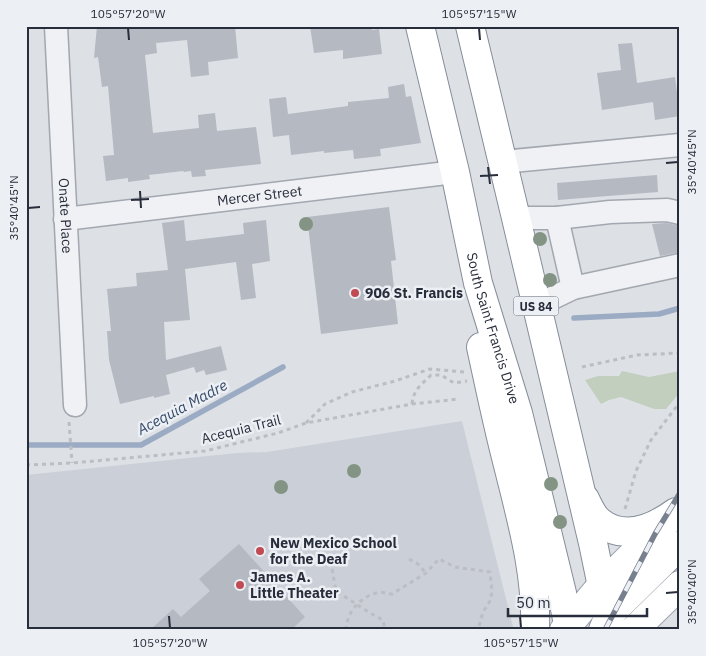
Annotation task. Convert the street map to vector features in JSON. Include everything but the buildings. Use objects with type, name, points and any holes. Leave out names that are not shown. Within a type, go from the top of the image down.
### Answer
[{"type":"main road","name":"South Saint Francis Drive","points":[[420,26],[455,172],[478,283],[518,413],[588,620]]},
{"type":"main road","name":"US 84","points":[[470,26],[596,559],[588,620]]},
{"type":"main road","points":[[478,283],[481,344],[495,413],[527,544],[533,577],[535,630]]},
{"type":"main road","points":[[577,482],[591,512],[599,522],[618,530],[638,532],[661,523],[678,510]]},
{"type":"main road","points":[[588,620],[678,510]]},
{"type":"main road","points":[[588,620],[680,544]]},
{"type":"main road","points":[[634,630],[680,585]]},
{"type":"street","name":"Onate Place","points":[[56,26],[72,414]]},
{"type":"street","points":[[502,162],[680,145]]},
{"type":"street","name":"Mercer Street","points":[[65,219],[455,172]]},
{"type":"street","points":[[516,218],[557,218],[610,212],[667,210],[680,213]]},
{"type":"street","points":[[557,218],[573,288]]},
{"type":"street","points":[[536,306],[573,288],[680,266]]},
{"type":"path","points":[[582,367],[637,355],[680,353]]},
{"type":"path","points":[[306,424],[326,404],[352,392],[395,381],[430,369],[466,372]]},
{"type":"path","points":[[412,404],[412,397],[416,389],[431,375],[441,375],[454,383],[468,381]]},
{"type":"path","name":"Acequia Trail","points":[[26,465],[72,463],[205,451],[306,424],[412,404],[459,400]]},
{"type":"path","points":[[623,518],[636,471],[651,440],[680,402]]},
{"type":"path","points":[[72,414],[72,463]]},
{"type":"path","points":[[409,558],[426,572]]},
{"type":"path","points":[[346,630],[346,619],[357,603],[378,592],[392,594],[426,572],[439,559],[455,567],[490,572],[492,592],[490,601],[483,612],[478,630]]},
{"type":"path","points":[[332,569],[336,591],[357,603],[368,613],[383,620],[385,630]]},
{"type":"shaded area","name":"New Mexico School for the Deaf","points":[[462,421],[513,627],[512,630],[26,630],[26,475],[237,453],[267,452]]},
{"type":"green space","points":[[622,371],[649,377],[680,371],[680,392],[666,409],[654,409],[621,397],[601,404],[585,380],[598,376],[619,376]]},
{"type":"waterway","name":"Acequia Madre","points":[[574,318],[659,314],[680,308]]},
{"type":"waterway","name":"Acequia Madre","points":[[26,445],[141,445],[283,367]]},
{"type":"railway","points":[[605,630],[655,534],[680,493]]},
{"type":"place","name":"906 St. Francis","points":[[355,293]]},
{"type":"place","name":"New Mexico School for the Deaf","points":[[260,551]]},
{"type":"place","name":"James A. Little Theater","points":[[240,585]]}]
